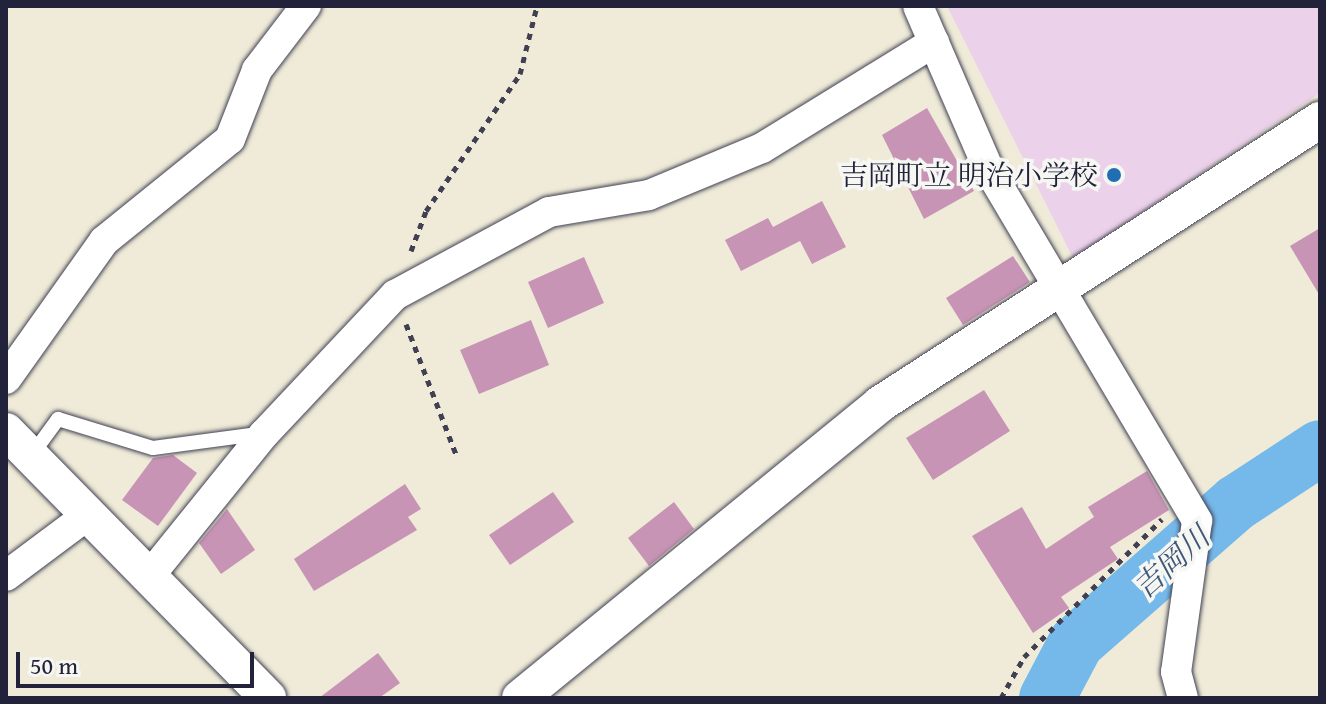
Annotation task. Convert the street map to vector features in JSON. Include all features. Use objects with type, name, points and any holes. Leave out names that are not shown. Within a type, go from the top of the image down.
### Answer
[{"type":"street","points":[[6,379],[104,241],[230,139],[257,70],[306,6]]},
{"type":"street","points":[[918,6],[989,170],[1065,287],[1191,508],[1186,592],[1176,672],[1183,698]]},
{"type":"street","points":[[151,574],[264,434],[395,295],[448,262],[549,212],[649,195],[762,148],[934,42]]},
{"type":"street","points":[[520,698],[880,404],[1320,120]]},
{"type":"street","points":[[18,444],[151,574],[268,698]]},
{"type":"street","points":[[6,576],[89,514]]},
{"type":"lane","points":[[18,444],[58,419],[153,448],[264,434]]},
{"type":"path","points":[[1001,698],[1024,657],[1191,508]]},
{"type":"shaded area","name":"吉岡町立 明治小学校","points":[[947,6],[1320,6],[1320,93],[1073,258]]},
{"type":"building","points":[[927,108],[974,191],[924,219],[882,135]]},
{"type":"building","points":[[822,201],[846,247],[812,264],[800,241],[741,271],[725,240],[768,218],[773,227]]},
{"type":"building","points":[[1320,228],[1320,296],[1290,246]]},
{"type":"building","points":[[1013,256],[1030,282],[963,325],[946,298]]},
{"type":"building","points":[[584,257],[604,303],[548,328],[528,282]]},
{"type":"building","points":[[531,320],[549,365],[479,394],[460,350]]},
{"type":"building","points":[[984,390],[1010,431],[933,480],[906,438]]},
{"type":"building","points":[[173,455],[197,473],[158,526],[122,500],[153,458]]},
{"type":"building","points":[[1147,471],[1169,510],[1110,547],[1118,559],[1061,597],[1069,608],[1033,633],[972,536],[1022,507],[1046,549],[1094,517],[1088,507]]},
{"type":"building","points":[[405,484],[421,509],[408,517],[417,530],[314,591],[294,559]]},
{"type":"building","points":[[553,492],[574,522],[510,565],[489,535]]},
{"type":"building","points":[[674,502],[694,529],[649,566],[628,538]]},
{"type":"building","points":[[227,509],[255,550],[221,574],[199,543]]},
{"type":"building","points":[[378,653],[400,683],[379,698],[319,698]]},
{"type":"waterway","name":"吉岡川","points":[[1047,698],[1076,643],[1236,503],[1320,448]]},
{"type":"place","name":"吉岡町立 明治小学校","points":[[1114,175]]}]
